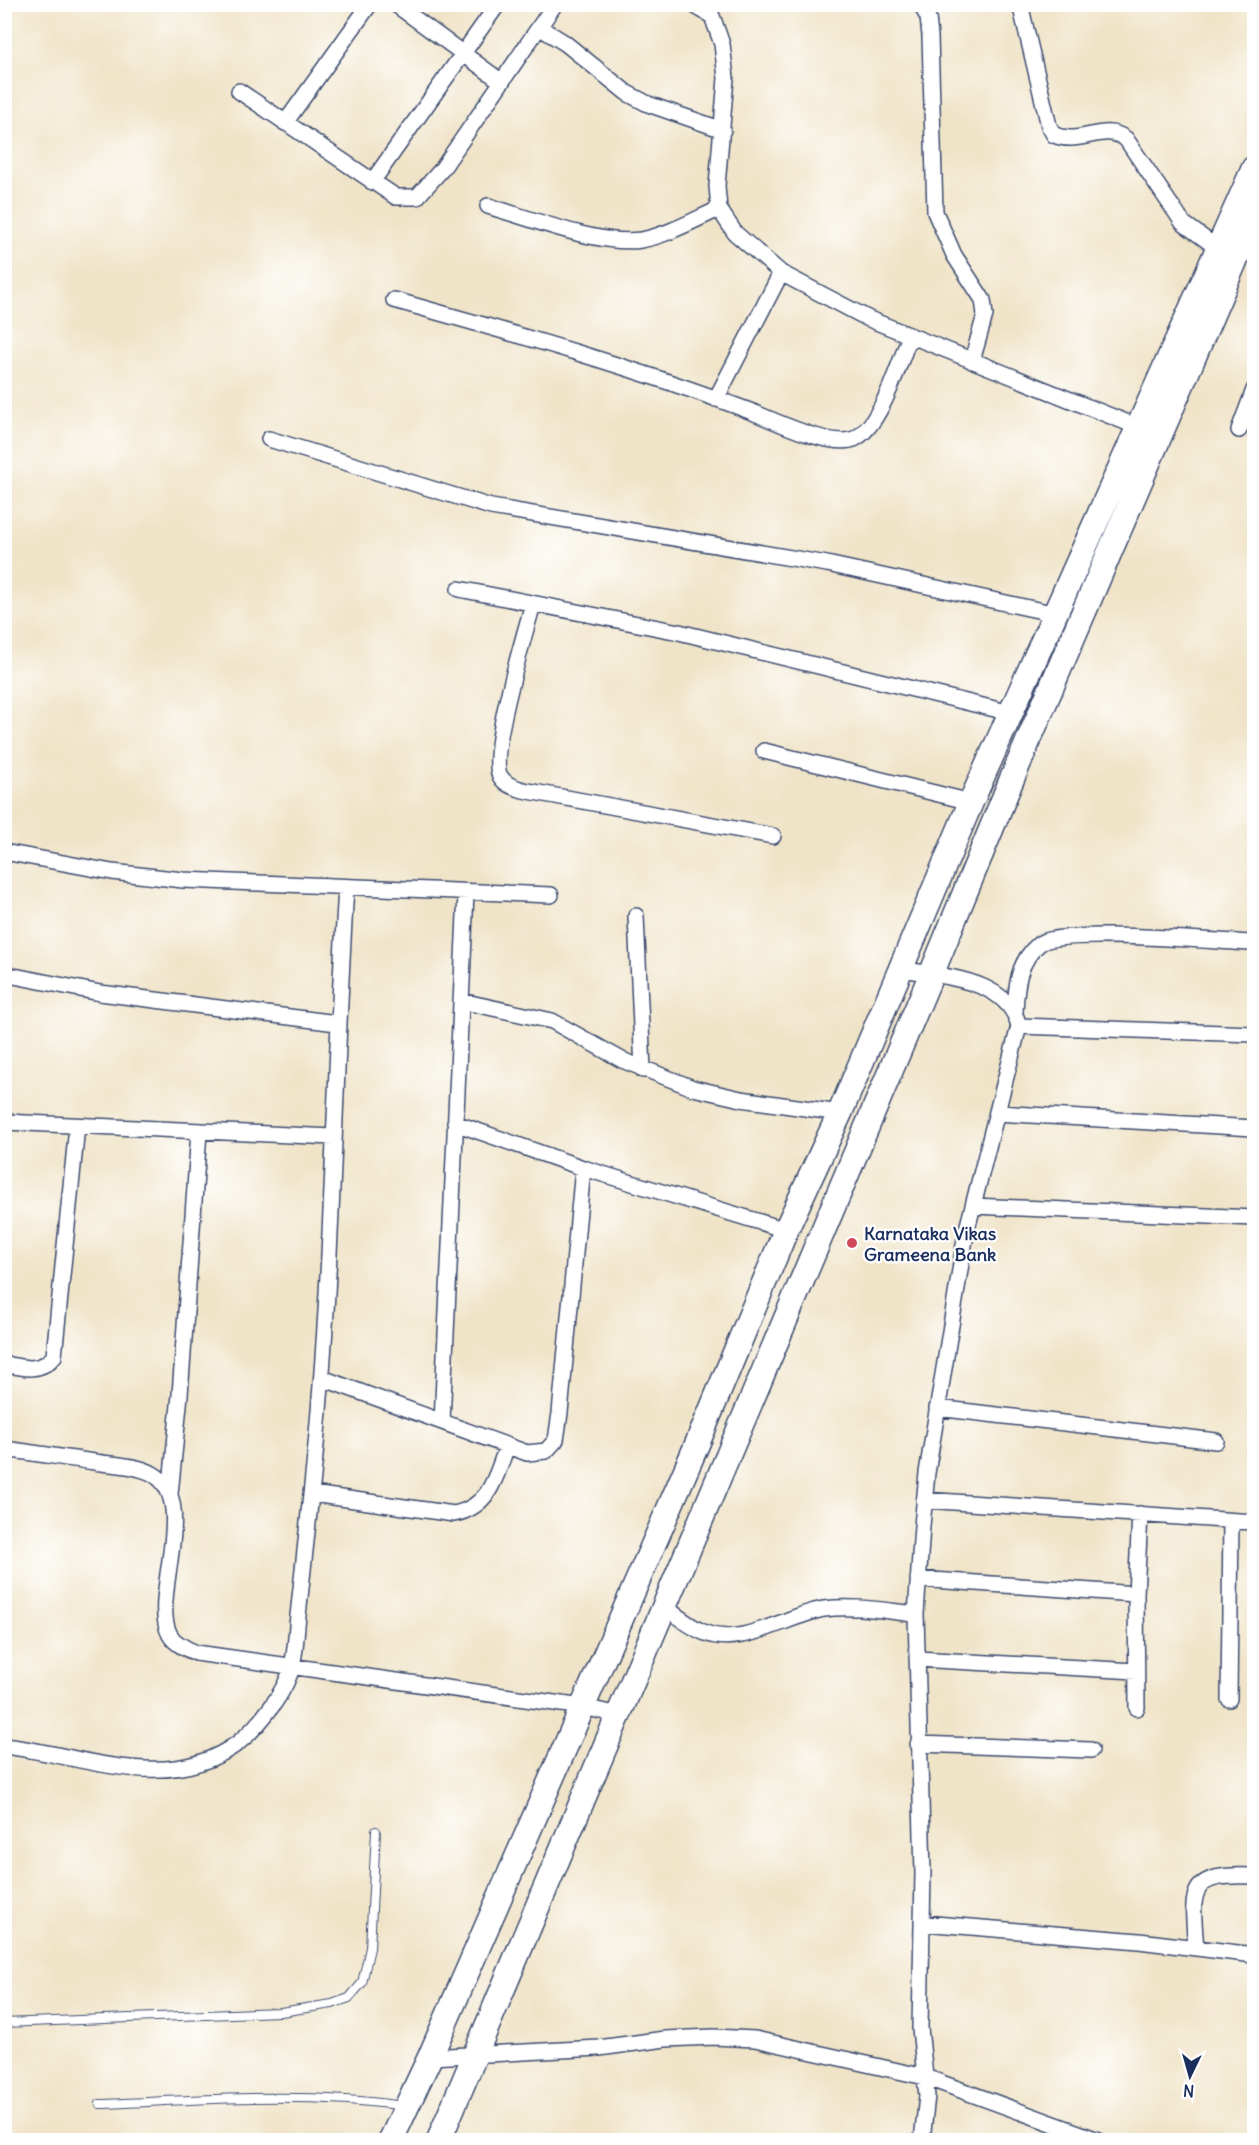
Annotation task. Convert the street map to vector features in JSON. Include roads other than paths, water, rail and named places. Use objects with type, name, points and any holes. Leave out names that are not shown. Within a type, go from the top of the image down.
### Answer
[{"type":"main road","points":[[391,2140],[430,2057],[695,1449],[786,1230],[840,1113],[971,802],[1138,427],[1220,250],[1254,168]]},
{"type":"main road","points":[[439,2140],[999,812],[1254,217]]},
{"type":"street","points":[[285,123],[369,4]]},
{"type":"street","points":[[395,4],[502,82]]},
{"type":"street","points":[[372,182],[498,4]]},
{"type":"street","points":[[238,91],[396,197],[417,197],[442,169],[555,4]]},
{"type":"street","points":[[692,4],[712,16],[718,26],[726,78],[717,186],[719,209],[735,233],[781,273],[869,319],[1138,427]]},
{"type":"street","points":[[921,4],[928,18],[930,36],[935,212],[954,255],[983,300],[985,315],[972,361]]},
{"type":"street","points":[[1020,4],[1049,126],[1054,135],[1076,140],[1111,131],[1118,134],[1130,146],[1183,223],[1220,250]]},
{"type":"street","points":[[539,27],[565,43],[627,93],[648,104],[723,130]]},
{"type":"street","points":[[488,206],[597,237],[623,241],[662,234],[719,209]]},
{"type":"street","points":[[716,399],[781,273]]},
{"type":"street","points":[[394,300],[573,350],[799,430],[840,442],[855,439],[865,431],[878,412],[910,336]]},
{"type":"street","points":[[1239,430],[1254,390]]},
{"type":"street","points":[[269,439],[491,507],[827,564],[1056,614]]},
{"type":"street","points":[[459,589],[679,632],[1011,713]]},
{"type":"street","points":[[532,604],[497,747],[499,774],[507,784],[523,790],[773,836]]},
{"type":"street","points":[[764,752],[971,802]]},
{"type":"street","points":[[4,852],[112,872],[183,880],[551,895]]},
{"type":"street","points":[[4,1746],[39,1750],[122,1769],[142,1770],[190,1765],[213,1757],[238,1743],[268,1710],[292,1667],[312,1494],[322,1378],[337,1023],[346,888]]},
{"type":"street","points":[[442,1422],[466,893]]},
{"type":"street","points":[[636,916],[643,1070]]},
{"type":"street","points":[[922,2140],[927,2096],[920,2028],[923,1923],[916,1614],[924,1500],[937,1408],[974,1206],[1017,1019],[1019,974],[1030,952],[1041,942],[1072,937],[1254,943]]},
{"type":"street","points":[[902,969],[983,987],[1004,999],[1017,1019]]},
{"type":"street","points":[[4,974],[100,993],[337,1023]]},
{"type":"street","points":[[461,1001],[552,1021],[643,1070],[693,1088],[741,1099],[840,1113]]},
{"type":"street","points":[[1017,1019],[1254,1034]]},
{"type":"street","points":[[997,1113],[1254,1128]]},
{"type":"street","points":[[4,1122],[333,1137]]},
{"type":"street","points":[[455,1123],[583,1168],[786,1230]]},
{"type":"street","points":[[4,1364],[37,1368],[48,1363],[54,1356],[77,1126]]},
{"type":"street","points":[[169,1497],[180,1395],[199,1132]]},
{"type":"street","points":[[322,1378],[527,1453],[546,1451],[556,1440],[567,1358],[583,1168]]},
{"type":"street","points":[[974,1206],[1254,1218]]},
{"type":"street","points":[[937,1408],[1216,1441]]},
{"type":"street","points":[[312,1494],[454,1514],[471,1510],[492,1486],[507,1446]]},
{"type":"street","points":[[4,1449],[129,1467],[151,1473],[162,1480],[169,1497],[174,1530],[165,1622],[171,1636],[196,1653],[583,1707],[619,1715]]},
{"type":"street","points":[[924,1500],[1254,1522]]},
{"type":"street","points":[[1137,1708],[1136,1594],[1140,1514]]},
{"type":"street","points":[[1229,1699],[1231,1521]]},
{"type":"street","points":[[918,1579],[1136,1594]]},
{"type":"street","points":[[665,1607],[705,1633],[718,1636],[735,1635],[823,1610],[852,1608],[916,1614]]},
{"type":"street","points":[[917,1659],[1136,1671]]},
{"type":"street","points":[[918,1744],[1091,1750]]},
{"type":"street","points":[[1196,1948],[1193,1908],[1196,1892],[1203,1882],[1226,1875],[1254,1876]]},
{"type":"street","points":[[923,1923],[1029,1930],[1254,1955]]},
{"type":"street","points":[[430,2057],[599,2048],[665,2039],[714,2037],[755,2039],[925,2077],[1098,2140]]},
{"type":"lane","points":[[4,2023],[281,2012],[332,2004],[349,1998],[362,1983],[370,1948],[375,1831]]},
{"type":"lane","points":[[100,2104],[311,2097],[352,2098],[405,2106]]},
{"type":"place","name":"Karnataka Vikas Grameena Bank","points":[[852,1243]]}]
